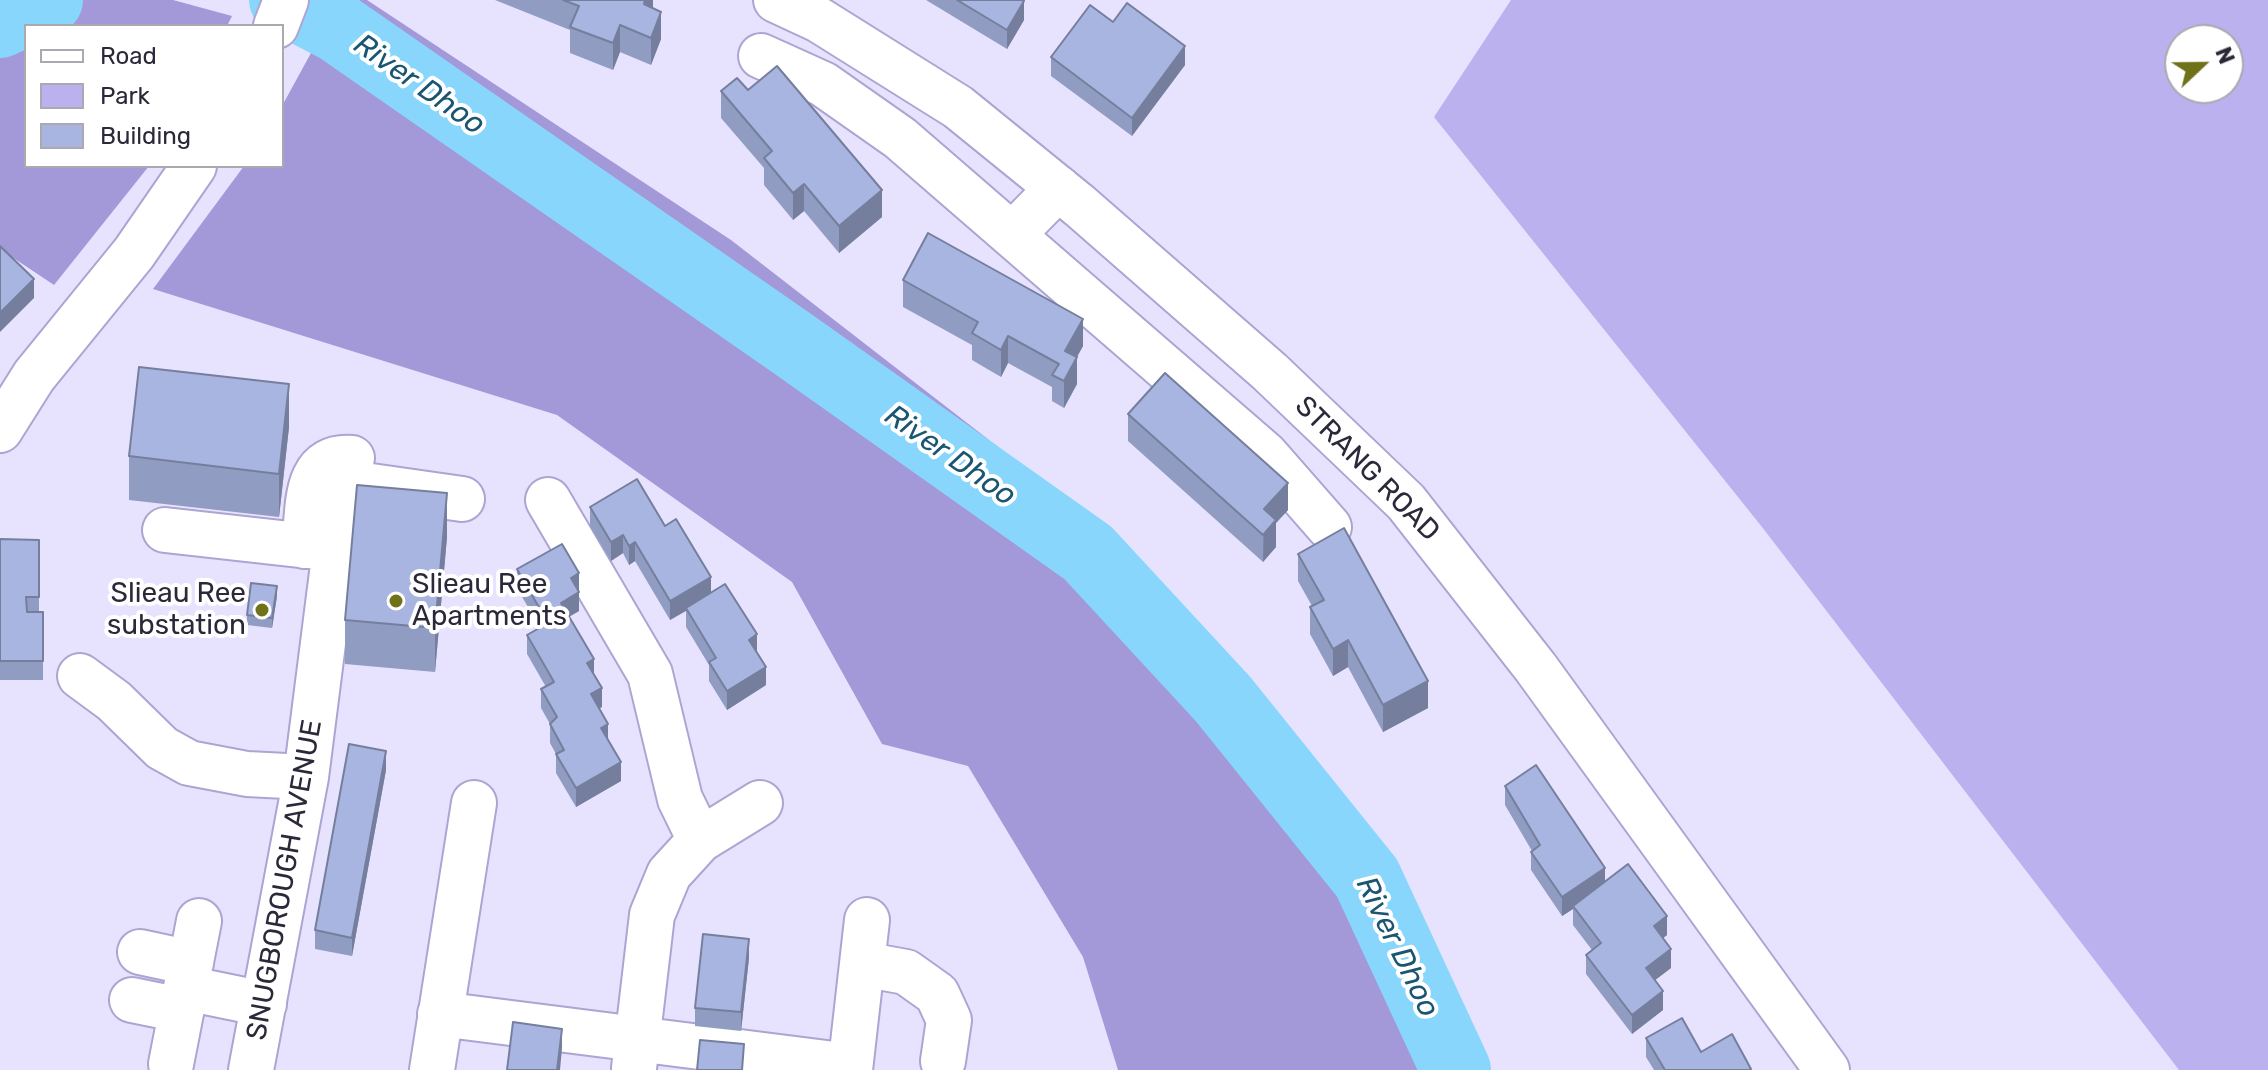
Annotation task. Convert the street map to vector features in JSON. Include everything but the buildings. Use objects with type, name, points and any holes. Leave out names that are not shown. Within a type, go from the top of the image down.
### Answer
[{"type":"main road","points":[[277,24],[286,0]]},
{"type":"main road","name":"STRANG ROAD","points":[[776,0],[819,20],[958,107],[1058,188],[1270,372],[1406,502],[1536,668],[1827,1070]]},
{"type":"main road","points":[[761,56],[823,84],[900,138],[1266,455],[1329,527]]},
{"type":"main road","points":[[1,427],[34,376],[134,253],[193,168]]},
{"type":"main road","points":[[1013,234],[1058,188]]},
{"type":"main road","points":[[319,547],[313,477],[322,464],[338,457],[352,458]]},
{"type":"main road","points":[[319,547],[342,501],[350,490],[364,485],[462,499]]},
{"type":"main road","points":[[548,500],[650,674],[680,799],[700,840]]},
{"type":"main road","points":[[165,530],[319,547]]},
{"type":"main road","name":"SNUGBOROUGH AVENUE","points":[[251,1070],[306,777],[318,689],[319,547]]},
{"type":"main road","points":[[80,676],[114,701],[162,748],[189,763],[247,774],[306,777]]},
{"type":"main road","points":[[432,1070],[474,803]]},
{"type":"main road","points":[[636,1055],[652,915],[669,874],[700,840],[760,803]]},
{"type":"main road","points":[[440,1014],[636,1055],[850,1068],[867,920]]},
{"type":"main road","points":[[171,1064],[199,921]]},
{"type":"main road","points":[[140,952],[186,987],[264,1004]]},
{"type":"main road","points":[[862,964],[906,972],[937,994],[949,1020],[943,1061]]},
{"type":"main road","points":[[132,1000],[186,987]]},
{"type":"green space","points":[[1511,0],[2268,0],[2268,1070],[2179,1070],[1762,527],[1434,117]]},
{"type":"shaded area","points":[[0,0],[173,0],[232,16],[228,24],[24,24],[24,168],[147,168],[54,285],[0,249]]},
{"type":"shaded area","points":[[340,0],[367,0],[731,240],[1042,481],[1330,801],[1488,1070],[1118,1070],[1083,957],[968,766],[882,744],[792,582],[557,415],[153,289],[243,168],[284,168],[284,102]]},
{"type":"waterway","name":"River Dhoo","points":[[0,23],[48,0]]},
{"type":"waterway","name":"River Dhoo","points":[[284,0],[338,28],[1088,553],[1223,699],[1367,878],[1456,1070]]},
{"type":"place","name":"Slieau Ree Apartments","points":[[396,601]]},
{"type":"place","name":"Slieau Ree substation","points":[[262,610]]}]
